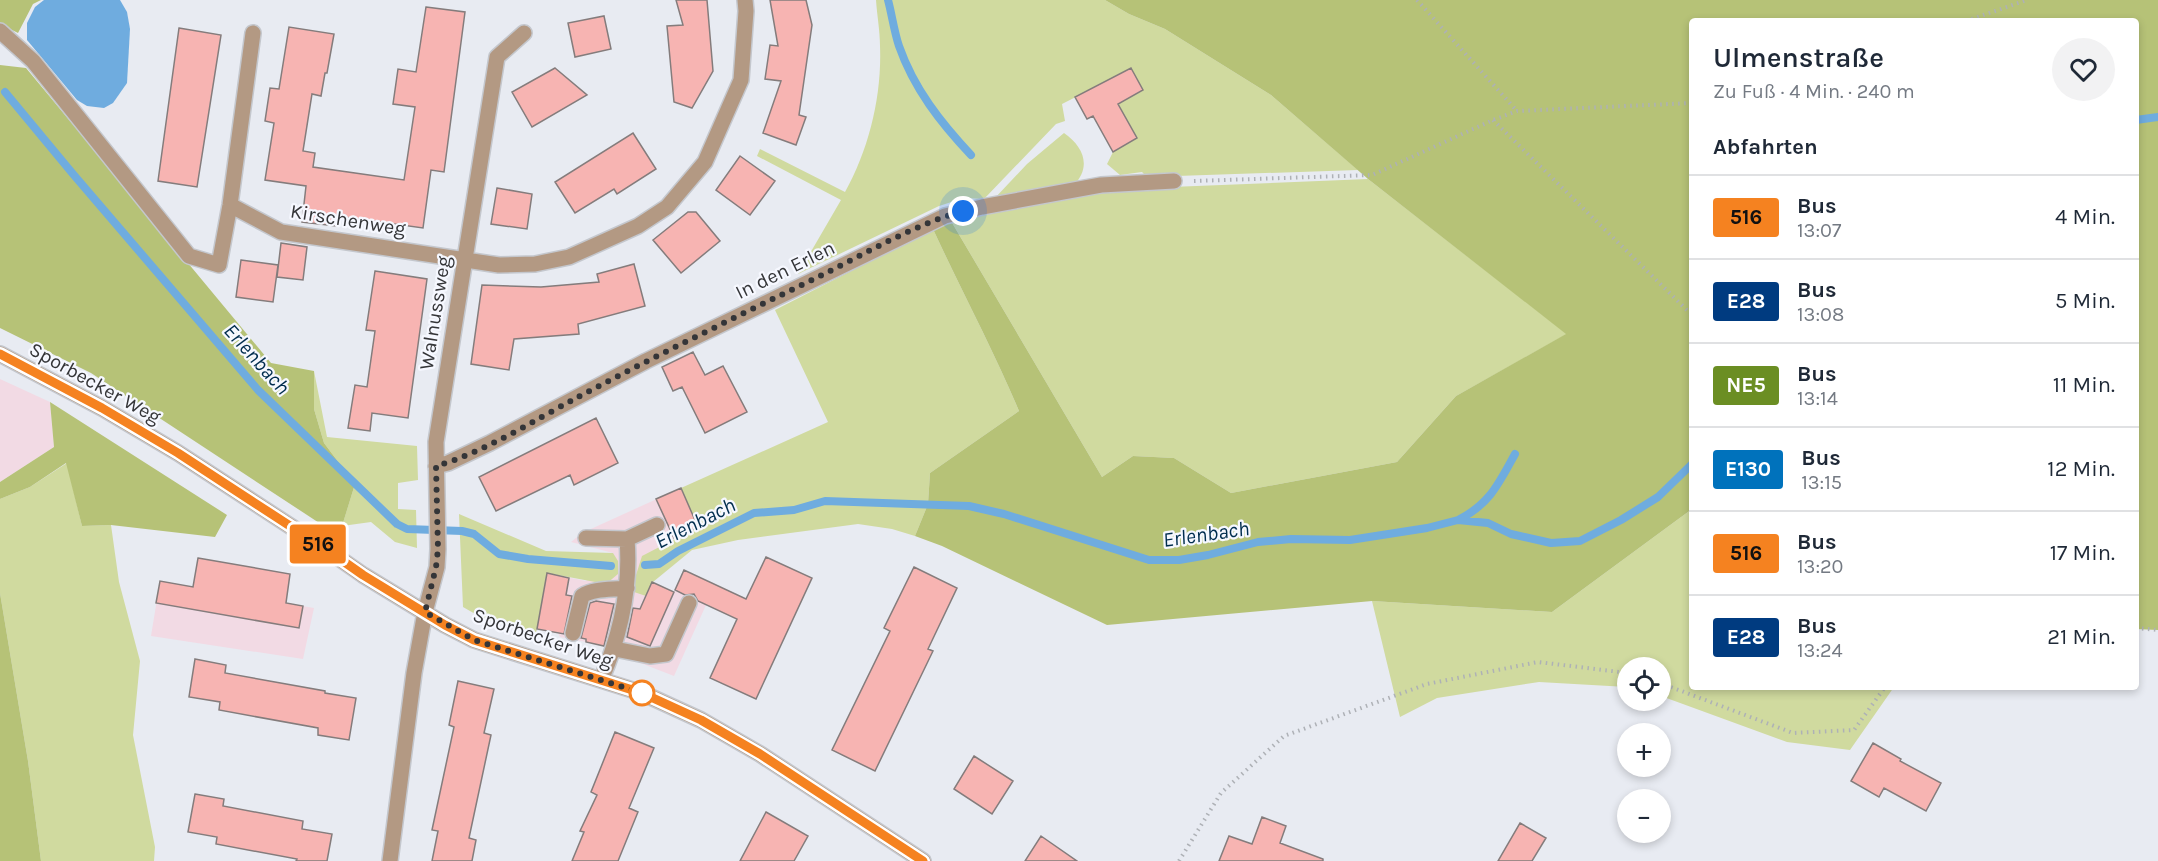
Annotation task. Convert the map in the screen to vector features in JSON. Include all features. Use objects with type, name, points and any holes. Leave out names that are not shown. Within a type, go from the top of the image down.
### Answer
[{"type":"street","name":"Kirschenweg","points":[[230,206],[280,232],[499,265],[535,264],[569,257],[638,226],[667,207],[705,162],[741,80],[745,0]]},
{"type":"street","points":[[3,38],[33,61],[189,256],[219,265],[230,206],[253,33]]},
{"type":"street","name":"Walnussweg","points":[[390,861],[414,674],[438,549],[436,442],[496,57],[524,33]]},
{"type":"street","name":"In den Erlen","points":[[436,466],[448,463],[490,443],[646,361],[945,216],[1101,185],[1174,181]]},
{"type":"street","name":"Sporbecker Weg","points":[[0,354],[102,408],[178,453],[363,575],[474,640],[642,693],[701,720],[760,754],[923,861]]},
{"type":"street","points":[[586,538],[627,538],[657,525]]},
{"type":"street","points":[[601,680],[615,649],[627,588],[627,538]]},
{"type":"street","points":[[573,633],[582,596],[590,591],[627,588]]},
{"type":"street","points":[[615,649],[650,656],[666,654],[689,603]]},
{"type":"path","points":[[1417,0],[1518,111]]},
{"type":"path","points":[[1975,18],[2027,0]]},
{"type":"path","points":[[1174,181],[1372,175],[1518,111],[1689,103]]},
{"type":"path","points":[[1493,120],[1689,312]]},
{"type":"path","points":[[2139,628],[2158,630]]},
{"type":"path","points":[[1179,861],[1221,793],[1284,736],[1426,684],[1538,662],[1617,672]]},
{"type":"path","points":[[1671,687],[1793,734],[1854,730],[1883,690]]},
{"type":"shaded area","points":[[0,379],[50,402],[54,447],[0,482]]},
{"type":"shaded area","points":[[681,488],[698,527],[674,538],[652,582],[674,592],[684,570],[715,585],[674,676],[625,657],[607,646],[560,637],[558,633],[537,629],[547,573],[586,581],[613,553],[571,542],[582,533]]},
{"type":"shaded area","points":[[160,581],[314,608],[303,659],[151,636]]},
{"type":"green space","points":[[0,0],[41,0],[33,4],[18,33],[0,24]]},
{"type":"green space","points":[[876,0],[1105,0],[1129,14],[1165,29],[1271,95],[1358,170],[1147,177],[1142,172],[1120,175],[1107,164],[1113,152],[1137,138],[1118,104],[1143,90],[1131,69],[1062,104],[1065,121],[1056,124],[984,199],[964,198],[939,206],[798,274],[841,200],[757,156],[760,149],[845,192],[861,158],[876,103],[879,84],[880,35]]},
{"type":"green space","points":[[1105,0],[2158,0],[2158,630],[2139,629],[2139,18],[1689,18],[1689,511],[1552,612],[1372,601],[1107,625],[942,546],[915,536],[928,504],[930,473],[1019,411],[933,229],[951,221],[1102,477],[1133,456],[1174,458],[1231,493],[1397,462],[1456,396],[1566,334],[1368,179],[1271,95],[1165,29],[1129,14]]},
{"type":"green space","points":[[0,65],[26,68],[271,363],[314,371],[314,409],[324,443],[355,484],[339,536],[91,373],[0,328]]},
{"type":"green space","points":[[1064,133],[1077,145],[1083,158],[1082,172],[1073,186],[994,199],[1027,164]]},
{"type":"green space","points":[[1368,179],[1567,334],[1456,396],[1397,462],[1231,493],[1174,458],[1133,456],[1102,477],[951,221],[1091,192]]},
{"type":"green space","points":[[933,229],[1019,411],[930,473],[928,504],[915,536],[892,529],[858,524],[738,540],[692,550],[653,582],[646,596],[631,591],[642,556],[698,527],[681,488],[828,422],[775,310]]},
{"type":"green space","points":[[314,371],[327,437],[417,446],[418,480],[398,483],[398,509],[416,510],[417,548],[395,542],[371,522],[342,526],[355,484],[324,443],[314,409]]},
{"type":"green space","points":[[50,402],[227,515],[215,537],[111,525],[82,526],[66,463],[30,487],[0,499],[0,482],[54,447]]},
{"type":"green space","points":[[67,463],[82,526],[111,525],[119,582],[140,661],[133,735],[155,847],[154,861],[41,861],[28,761],[0,593],[0,499],[30,487]]},
{"type":"green space","points":[[1689,511],[1689,690],[1892,690],[1850,750],[1787,742],[1671,700],[1671,657],[1617,657],[1617,686],[1539,682],[1437,698],[1400,717],[1372,601],[1552,612]]},
{"type":"green space","points":[[459,514],[546,551],[613,553],[618,561],[618,574],[606,584],[547,573],[536,634],[484,619],[463,607]]},
{"type":"green space","points":[[0,593],[28,761],[41,861],[0,861]]},
{"type":"water","points":[[44,0],[120,0],[127,12],[130,29],[127,83],[113,103],[104,108],[87,106],[77,100],[27,40],[27,23],[35,7]]},
{"type":"building","points":[[676,0],[707,0],[713,71],[692,108],[674,102],[667,26],[683,25]]},
{"type":"building","points":[[770,0],[806,0],[812,25],[799,115],[806,117],[796,145],[763,133],[781,81],[765,79],[770,45],[778,46]]},
{"type":"building","points":[[426,7],[465,12],[444,172],[431,170],[423,228],[337,216],[336,226],[302,222],[306,186],[265,180],[274,123],[265,121],[270,88],[279,89],[289,27],[334,34],[321,96],[312,94],[303,151],[315,153],[313,167],[404,180],[415,107],[393,104],[398,69],[416,72]]},
{"type":"building","points":[[604,16],[611,49],[575,57],[568,23]]},
{"type":"building","points":[[179,28],[221,35],[197,187],[158,181]]},
{"type":"building","points":[[555,68],[587,95],[532,127],[512,92]]},
{"type":"building","points":[[1131,68],[1143,90],[1118,104],[1137,138],[1113,152],[1093,116],[1087,119],[1075,97]]},
{"type":"building","points":[[633,133],[656,169],[617,194],[614,189],[575,213],[555,182]]},
{"type":"building","points":[[740,156],[775,181],[750,215],[716,190]]},
{"type":"building","points":[[497,188],[532,194],[527,229],[491,224]]},
{"type":"building","points":[[688,212],[696,212],[720,241],[681,273],[653,240]]},
{"type":"building","points":[[281,243],[307,247],[303,280],[277,277]]},
{"type":"building","points":[[241,260],[278,265],[273,302],[236,297]]},
{"type":"building","points":[[634,264],[645,306],[578,324],[579,334],[514,339],[509,370],[471,364],[482,285],[541,287],[599,282],[597,274]]},
{"type":"building","points":[[375,271],[427,279],[408,418],[372,413],[370,431],[348,428],[355,385],[367,387],[375,331],[366,330]]},
{"type":"building","points":[[693,352],[705,375],[723,366],[747,412],[705,433],[682,387],[673,391],[662,367]]},
{"type":"building","points":[[596,418],[618,463],[574,485],[570,475],[496,511],[479,477]]},
{"type":"building","points":[[681,488],[698,527],[674,538],[656,499]]},
{"type":"building","points":[[766,557],[812,578],[756,699],[710,678],[737,619],[698,601],[694,594],[685,595],[675,590],[684,570],[746,599]]},
{"type":"building","points":[[198,558],[290,574],[286,603],[303,606],[299,628],[156,603],[160,581],[193,587]]},
{"type":"building","points":[[914,567],[957,588],[928,649],[933,651],[875,771],[832,750],[890,631],[884,628]]},
{"type":"building","points":[[547,573],[569,578],[566,595],[572,596],[564,634],[537,629]]},
{"type":"building","points":[[652,582],[674,592],[650,646],[627,637],[633,608],[640,609]]},
{"type":"building","points":[[596,601],[614,604],[604,646],[586,642],[586,639],[581,638],[590,603]]},
{"type":"building","points":[[195,659],[226,665],[225,673],[356,698],[349,740],[318,735],[318,728],[219,710],[220,702],[189,697]]},
{"type":"building","points":[[458,681],[494,689],[484,733],[491,735],[469,838],[476,840],[472,861],[432,861],[438,831],[432,830],[454,727],[449,725]]},
{"type":"building","points":[[615,732],[654,748],[629,808],[638,812],[618,861],[572,861],[584,832],[580,831],[597,795],[591,792]]},
{"type":"building","points":[[1873,743],[1901,759],[1900,761],[1941,783],[1926,811],[1884,788],[1879,797],[1851,781]]},
{"type":"building","points":[[974,756],[1013,781],[992,814],[954,789]]},
{"type":"building","points":[[195,794],[224,799],[223,806],[303,821],[302,829],[332,834],[327,861],[296,861],[297,859],[216,844],[217,837],[188,832]]},
{"type":"building","points":[[766,812],[808,836],[794,861],[740,861]]},
{"type":"building","points":[[1262,817],[1286,826],[1280,843],[1323,859],[1323,861],[1219,861],[1229,836],[1252,844]]},
{"type":"building","points":[[1520,823],[1546,838],[1532,861],[1498,861]]},
{"type":"building","points":[[1041,836],[1077,861],[1025,861]]},
{"type":"waterway","points":[[888,0],[899,46],[912,77],[939,118],[971,155]]},
{"type":"waterway","name":"Erlenbach","points":[[5,92],[258,390],[397,524],[407,529],[462,531],[474,534],[499,554],[528,559],[611,566]]},
{"type":"waterway","name":"Erlenbach","points":[[2139,120],[2158,117]]},
{"type":"waterway","points":[[1458,520],[1486,500],[1515,454]]},
{"type":"waterway","name":"Erlenbach","points":[[645,565],[659,564],[678,551],[754,513],[794,510],[825,501],[969,506],[1004,514],[1149,560],[1179,560],[1258,542],[1291,539],[1350,540],[1427,528],[1458,520],[1488,523],[1511,534],[1551,543],[1580,541],[1621,520],[1658,497],[1689,467]]},
{"type":"bus line","name":"516","points":[[0,354],[102,408],[178,453],[363,575],[445,625],[474,640],[642,693],[701,720],[760,754],[923,861]]},
{"type":"route","points":[[642,693],[474,640],[425,612],[438,549],[436,466],[448,463],[490,443],[646,361],[900,237],[945,216],[963,211]]}]
